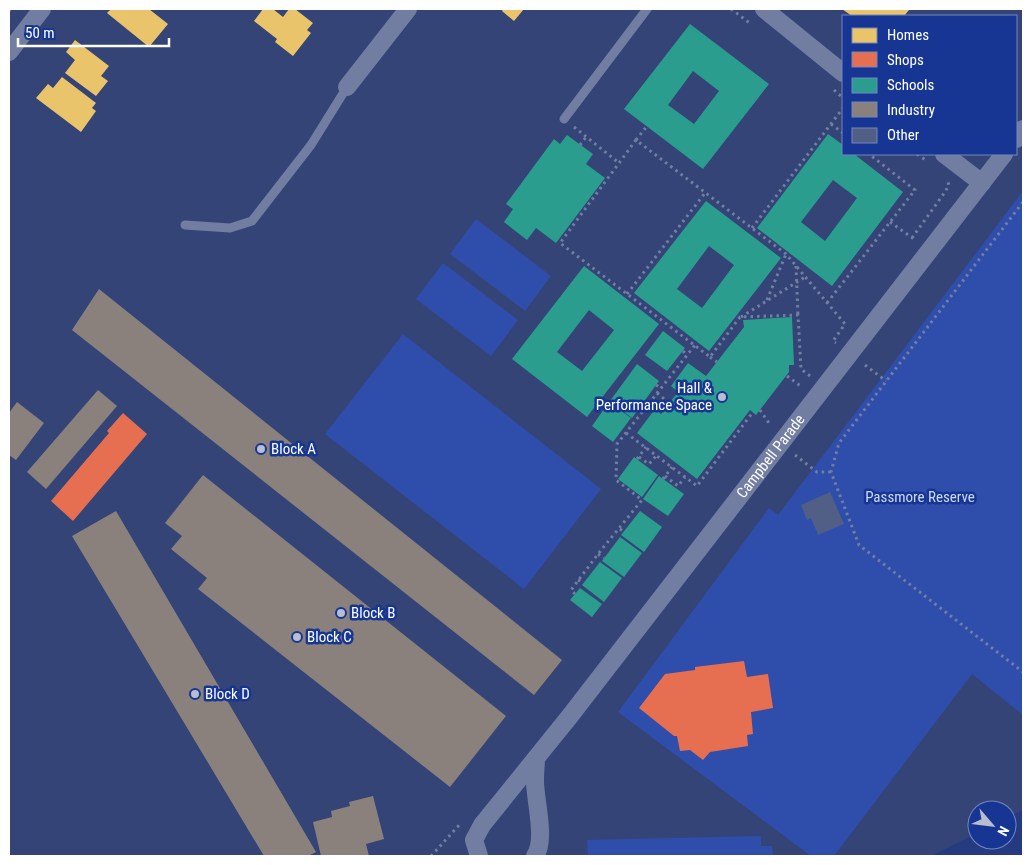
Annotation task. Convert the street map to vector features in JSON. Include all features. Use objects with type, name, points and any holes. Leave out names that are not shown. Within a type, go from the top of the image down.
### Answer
[{"type":"street","points":[[9,52],[42,9]]},
{"type":"street","points":[[347,87],[408,9]]},
{"type":"street","points":[[764,9],[842,72]]},
{"type":"street","points":[[945,155],[982,183]]},
{"type":"street","name":"Campbell Parade","points":[[479,856],[474,840],[482,825],[1003,155]]},
{"type":"street","points":[[535,856],[538,853],[540,837],[534,779],[536,758]]},
{"type":"lane","points":[[564,119],[647,9]]},
{"type":"lane","points":[[185,225],[230,228],[252,221],[311,145],[347,87]]},
{"type":"path","points":[[752,228],[842,109]]},
{"type":"path","points":[[564,119],[619,163]]},
{"type":"path","points":[[831,124],[842,132]]},
{"type":"path","points":[[647,126],[560,242],[717,362]]},
{"type":"path","points":[[580,144],[586,137]]},
{"type":"path","points":[[636,140],[786,254],[844,324],[833,341],[886,382]]},
{"type":"path","points":[[827,303],[915,190],[871,155]]},
{"type":"path","points":[[918,155],[928,162]]},
{"type":"path","points":[[912,238],[945,192],[948,185],[946,177]]},
{"type":"path","points":[[627,294],[705,193]]},
{"type":"path","points":[[1023,202],[838,443],[831,472],[859,545],[1023,672]]},
{"type":"path","points":[[890,222],[929,251]]},
{"type":"path","points":[[767,301],[786,254]]},
{"type":"path","points":[[796,266],[801,369],[824,387]]},
{"type":"path","points":[[710,357],[740,317],[805,277]]},
{"type":"path","points":[[740,317],[798,315]]},
{"type":"path","points":[[575,594],[570,590],[642,500],[616,480],[616,444],[696,346]]},
{"type":"path","points":[[682,351],[688,356]]},
{"type":"path","points":[[656,385],[661,388]]},
{"type":"path","points":[[657,393],[669,403]]},
{"type":"path","points":[[626,433],[697,486],[753,412]]},
{"type":"path","points":[[628,422],[632,425]]},
{"type":"path","points":[[780,444],[817,472],[831,472]]},
{"type":"path","points":[[646,448],[638,458],[649,464],[656,456]]},
{"type":"path","points":[[672,467],[664,478],[678,486],[685,477]]},
{"type":"path","points":[[620,529],[624,532]]},
{"type":"path","points":[[598,554],[604,558]]},
{"type":"path","points":[[578,580],[583,583]]},
{"type":"green space","name":"Passmore Reserve","points":[[1023,191],[1023,715],[972,674],[834,856],[811,856],[618,712],[769,508],[778,515]]},
{"type":"green space","points":[[476,219],[551,276],[525,311],[450,254]]},
{"type":"green space","points":[[443,263],[518,320],[491,356],[416,299]]},
{"type":"green space","points":[[403,334],[601,489],[524,589],[325,434]]},
{"type":"green space","points":[[761,836],[761,846],[772,846],[773,856],[588,856],[587,840]]},
{"type":"shaded area","points":[[1023,810],[1023,856],[931,856],[967,838],[967,850],[1017,850],[1017,813]]},
{"type":"building: Homes","points":[[111,9],[149,9],[168,24],[149,47],[107,13]]},
{"type":"building: Homes","points":[[263,9],[273,9],[283,17],[289,9],[295,9],[313,23],[307,30],[311,33],[293,56],[275,42],[277,39],[254,21]]},
{"type":"building: Homes","points":[[503,9],[524,9],[514,21],[502,11]]},
{"type":"building: Homes","points":[[842,9],[909,10],[905,15],[851,15]]},
{"type":"building: Homes","points":[[75,40],[109,66],[101,76],[108,81],[96,96],[65,73],[75,60],[66,52]]},
{"type":"building: Homes","points":[[62,77],[96,103],[92,108],[96,111],[81,132],[36,98],[48,84],[53,88]]},
{"type":"building: Shops","points":[[123,413],[147,434],[73,521],[51,501],[109,433],[107,431]]},
{"type":"building: Shops","points":[[744,661],[747,677],[768,674],[773,708],[751,712],[753,734],[747,735],[748,746],[710,752],[703,760],[690,750],[680,751],[677,736],[674,736],[639,708],[665,674],[695,670],[695,667]]},
{"type":"building: Schools","points":[[690,24],[769,84],[703,169],[624,109]],"holes":[[[693,71],[719,91],[694,124],[668,105]]]},
{"type":"building: Schools","points":[[828,134],[842,144],[842,155],[855,155],[903,192],[832,286],[757,228]],"holes":[[[833,180],[857,198],[825,241],[801,222]]]},
{"type":"building: Schools","points":[[567,135],[593,154],[586,164],[605,178],[556,243],[536,228],[527,240],[504,222],[513,209],[506,204],[554,139],[560,144]]},
{"type":"building: Schools","points":[[706,201],[781,258],[709,351],[634,293]],"holes":[[[709,246],[734,265],[702,308],[677,289]]]},
{"type":"building: Schools","points":[[584,266],[659,324],[587,417],[512,359]],"holes":[[[589,310],[614,330],[582,371],[557,352]]]},
{"type":"building: Schools","name":"Hall & Performance Space","points":[[792,317],[794,365],[789,365],[789,372],[756,415],[750,410],[697,479],[637,433],[655,409],[661,414],[678,392],[671,386],[688,363],[706,376],[744,327],[743,320]]},
{"type":"building: Schools","points":[[663,331],[685,348],[667,371],[645,355]]},
{"type":"building: Schools","points":[[637,364],[659,381],[632,418],[610,401]]},
{"type":"building: Schools","points":[[609,402],[631,418],[613,442],[592,426]]},
{"type":"building: Schools","points":[[634,457],[658,475],[642,497],[618,479]]},
{"type":"building: Schools","points":[[659,476],[684,494],[668,516],[643,499]]},
{"type":"building: Schools","points":[[640,511],[662,527],[644,552],[621,535]]},
{"type":"building: Schools","points":[[620,537],[642,553],[624,577],[602,561]]},
{"type":"building: Schools","points":[[600,562],[622,578],[604,602],[582,585]]},
{"type":"building: Schools","points":[[580,588],[602,604],[592,617],[570,600]]},
{"type":"building: Industry","name":"Block A","points":[[99,289],[562,660],[534,695],[72,330]]},
{"type":"building: Industry","points":[[98,390],[117,406],[46,489],[27,472]]},
{"type":"building: Industry","points":[[17,402],[44,423],[16,460],[9,455],[9,413]]},
{"type":"building: Industry","points":[[203,475],[506,716],[450,787],[198,589],[207,578],[171,549],[182,536],[165,523]]},
{"type":"building: Industry","name":"Block D","points":[[116,511],[316,852],[308,856],[264,856],[72,536]]},
{"type":"building: Industry","points":[[373,796],[384,839],[366,844],[369,856],[321,856],[313,822],[332,817],[331,811],[350,806],[349,802]]},
{"type":"building: Other","points":[[830,492],[844,524],[818,535],[811,518],[807,520],[801,505]]},
{"type":"place","name":"Hall & Performance Space","points":[[722,397]]},
{"type":"place","name":"Block A","points":[[261,449]]},
{"type":"place","name":"Block B","points":[[341,613]]},
{"type":"place","name":"Block C","points":[[297,637]]},
{"type":"place","name":"Block D","points":[[195,694]]}]
